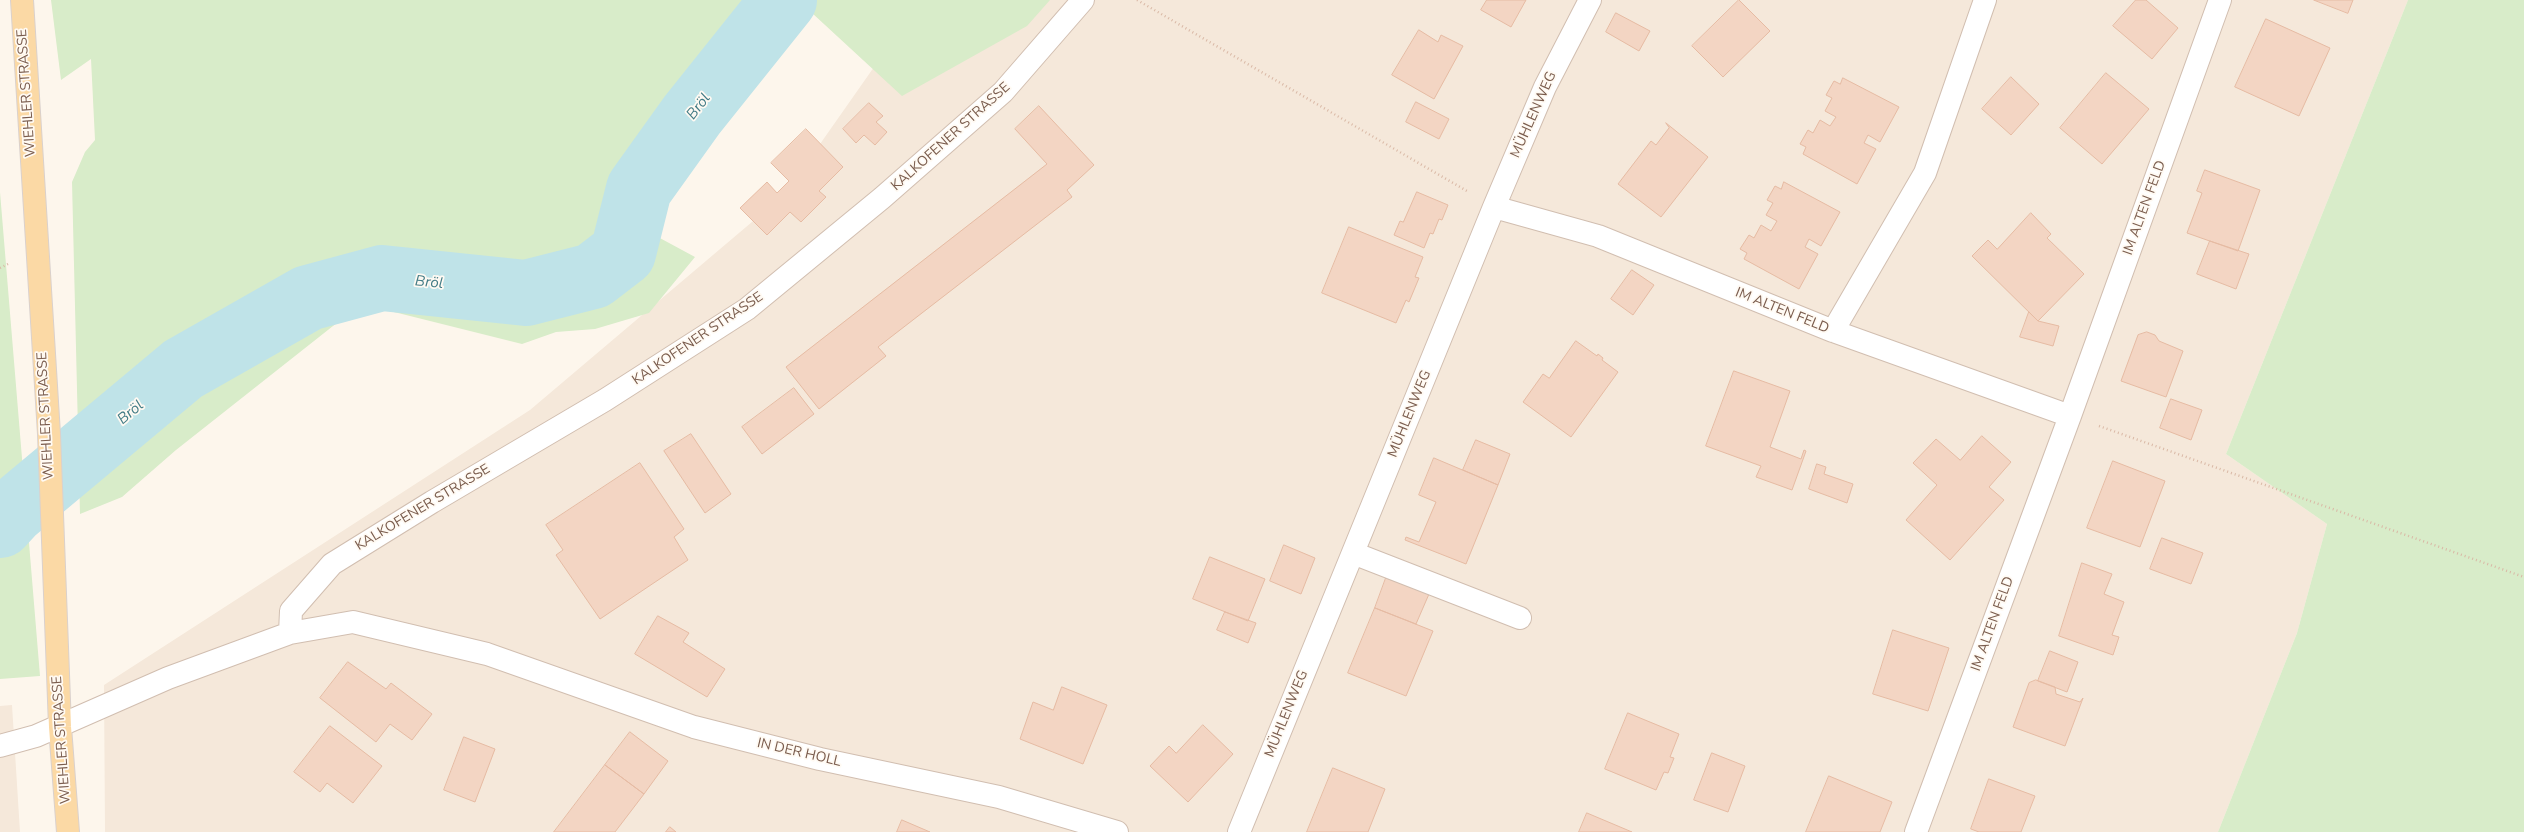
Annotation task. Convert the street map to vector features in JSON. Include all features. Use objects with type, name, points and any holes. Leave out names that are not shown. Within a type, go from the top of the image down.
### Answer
[{"type":"main road","name":"WIEHLER STRASSE","points":[[22,0],[49,434],[51,537],[60,727],[68,832]]},
{"type":"street","name":"KALKOFENER STRASSE","points":[[290,633],[291,611],[332,564],[432,502],[605,400],[747,310],[882,198],[1003,92],[1083,0]]},
{"type":"street","name":"MÜHLENWEG","points":[[1239,832],[1494,207],[1545,87],[1590,0]]},
{"type":"street","points":[[1833,331],[1924,173],[1985,0]]},
{"type":"street","name":"IM ALTEN FELD","points":[[1916,832],[2070,416],[2220,0]]},
{"type":"street","name":"IM ALTEN FELD","points":[[1494,207],[1598,236],[1833,331],[2070,416]]},
{"type":"street","points":[[1353,553],[1520,618]]},
{"type":"street","name":"IN DER HOLL","points":[[290,633],[354,622],[487,654],[694,727],[820,759],[998,797],[1117,832]]},
{"type":"street","points":[[0,746],[60,727],[168,678],[290,633]]},
{"type":"path","points":[[1137,0],[1494,207]]},
{"type":"path","points":[[2070,416],[2524,577]]},
{"type":"shaded area","points":[[921,0],[2408,0],[2226,454],[2327,524],[2297,633],[2218,832],[105,832],[104,685],[530,410],[785,194]]},
{"type":"shaded area","points":[[12,705],[20,832],[0,832],[0,706]]},
{"type":"green space","points":[[51,0],[1050,0],[1027,26],[902,96],[812,13],[725,96],[673,179],[645,230],[695,257],[649,313],[595,329],[556,332],[522,344],[370,306],[352,311],[176,450],[122,497],[80,514],[72,182],[85,152],[95,140],[91,59],[61,80]]},
{"type":"green space","points":[[2408,0],[2524,0],[2524,832],[2218,832],[2297,633],[2327,524],[2226,454]]},
{"type":"green space","points":[[0,192],[40,676],[0,679]]},
{"type":"building","points":[[1487,0],[1526,0],[1511,27],[1481,10]]},
{"type":"building","points":[[1739,0],[1770,31],[1723,77],[1692,46]]},
{"type":"building","points":[[2136,0],[2146,0],[2178,28],[2152,59],[2113,26]]},
{"type":"building","points":[[2314,0],[2353,0],[2348,13]]},
{"type":"building","points":[[1616,13],[1650,31],[1639,51],[1606,32]]},
{"type":"building","points":[[2266,19],[2330,48],[2299,116],[2235,87]]},
{"type":"building","points":[[1419,30],[1438,42],[1441,35],[1463,46],[1434,99],[1392,75]]},
{"type":"building","points":[[2106,73],[2149,109],[2102,164],[2060,128]]},
{"type":"building","points":[[2011,77],[2039,104],[2011,135],[1982,109]]},
{"type":"building","points":[[1843,78],[1899,107],[1880,142],[1868,135],[1864,143],[1876,149],[1857,184],[1803,154],[1806,147],[1800,144],[1808,130],[1813,133],[1820,120],[1830,126],[1836,117],[1825,111],[1832,98],[1826,95],[1834,81],[1840,84]]},
{"type":"building","points":[[1416,102],[1449,119],[1439,139],[1406,122]]},
{"type":"building","points":[[869,103],[883,116],[876,122],[887,132],[875,145],[864,135],[856,143],[843,129]]},
{"type":"building","points":[[1039,106],[1094,165],[1067,190],[1072,197],[878,347],[886,356],[819,409],[786,367],[1047,164],[1015,129]]},
{"type":"building","points":[[1666,123],[1708,157],[1661,217],[1618,184],[1651,141],[1656,145],[1669,128]]},
{"type":"building","points":[[806,129],[843,167],[819,191],[826,197],[801,222],[790,212],[767,235],[740,208],[767,182],[777,193],[789,181],[771,163]]},
{"type":"building","points":[[2205,170],[2260,190],[2238,251],[2187,233],[2202,193],[2197,191]]},
{"type":"building","points":[[1784,182],[1840,212],[1821,246],[1809,239],[1805,247],[1818,254],[1799,289],[1744,259],[1747,253],[1740,249],[1749,235],[1754,238],[1761,225],[1771,231],[1777,221],[1766,215],[1773,203],[1767,200],[1775,186],[1781,189]]},
{"type":"building","points":[[1417,192],[1448,205],[1442,220],[1439,219],[1433,234],[1430,233],[1424,248],[1394,235],[1400,221],[1403,222]]},
{"type":"building","points":[[2031,213],[2051,234],[2047,238],[2084,274],[2038,321],[1972,256],[1988,240],[1997,249]]},
{"type":"building","points":[[1349,227],[1423,257],[1415,277],[1419,278],[1409,302],[1406,300],[1396,323],[1322,293]]},
{"type":"building","points":[[2210,241],[2249,254],[2236,289],[2197,274]]},
{"type":"building","points":[[1632,270],[1654,285],[1633,315],[1611,299]]},
{"type":"building","points":[[2029,312],[2038,321],[2059,326],[2053,346],[2020,337]]},
{"type":"building","points":[[2147,332],[2155,335],[2159,341],[2183,351],[2166,397],[2121,381],[2138,335]]},
{"type":"building","points":[[1576,341],[1597,356],[1598,354],[1603,358],[1602,360],[1618,372],[1571,437],[1523,402],[1543,374],[1549,378]]},
{"type":"building","points":[[1734,371],[1790,391],[1770,447],[1801,459],[1804,450],[1806,451],[1792,490],[1756,477],[1761,466],[1706,446]]},
{"type":"building","points":[[794,388],[814,414],[762,454],[742,427]]},
{"type":"building","points":[[2171,399],[2202,410],[2191,440],[2160,428]]},
{"type":"building","points":[[691,434],[731,494],[705,513],[664,451]]},
{"type":"building","points":[[1982,436],[2011,462],[1989,487],[2004,500],[1950,560],[1906,520],[1937,485],[1913,463],[1936,439],[1960,460]]},
{"type":"building","points":[[1476,440],[1510,454],[1498,485],[1463,470]]},
{"type":"building","points":[[1434,458],[1498,485],[1466,564],[1405,540],[1406,537],[1419,542],[1436,502],[1419,495]]},
{"type":"building","points":[[2113,461],[2165,481],[2140,547],[2087,528]]},
{"type":"building","points":[[640,463],[684,529],[674,537],[688,560],[600,619],[556,555],[563,550],[546,525]]},
{"type":"building","points":[[1817,464],[1826,467],[1824,474],[1853,484],[1847,503],[1809,489]]},
{"type":"building","points":[[2162,538],[2203,553],[2191,584],[2150,569]]},
{"type":"building","points":[[1284,545],[1315,558],[1301,594],[1270,581]]},
{"type":"building","points":[[1210,557],[1265,579],[1248,621],[1193,599]]},
{"type":"building","points":[[2082,563],[2112,574],[2104,594],[2124,602],[2112,635],[2119,637],[2113,655],[2059,636]]},
{"type":"building","points":[[1386,578],[1429,594],[1416,624],[1375,608]]},
{"type":"building","points":[[1375,608],[1433,631],[1406,696],[1348,673]]},
{"type":"building","points":[[1225,612],[1256,623],[1248,643],[1217,630]]},
{"type":"building","points":[[658,616],[689,633],[683,642],[725,669],[707,697],[635,654]]},
{"type":"building","points":[[1893,630],[1949,648],[1928,711],[1873,694]]},
{"type":"building","points":[[2050,651],[2078,662],[2067,692],[2038,681]]},
{"type":"building","points":[[348,662],[386,689],[391,683],[432,714],[412,740],[390,724],[376,742],[320,698]]},
{"type":"building","points":[[2036,680],[2055,687],[2056,694],[2080,702],[2083,698],[2065,746],[2013,727],[2029,683]]},
{"type":"building","points":[[1062,687],[1107,705],[1083,764],[1020,739],[1033,702],[1053,710]]},
{"type":"building","points":[[1628,713],[1679,734],[1670,757],[1674,758],[1668,773],[1664,772],[1656,790],[1605,769]]},
{"type":"building","points":[[1203,725],[1233,754],[1188,802],[1150,766],[1169,746],[1176,753]]},
{"type":"building","points":[[330,726],[382,766],[353,803],[327,783],[320,792],[294,772]]},
{"type":"building","points":[[630,732],[668,761],[644,794],[605,765]]},
{"type":"building","points":[[464,737],[495,749],[475,802],[444,790]]},
{"type":"building","points":[[1712,753],[1745,766],[1728,812],[1694,800]]},
{"type":"building","points":[[605,765],[644,794],[615,832],[554,832]]},
{"type":"building","points":[[1333,768],[1385,789],[1368,832],[1307,832]]},
{"type":"building","points":[[1829,776],[1892,802],[1880,832],[1806,832]]},
{"type":"building","points":[[1989,779],[2035,796],[2021,832],[1979,832],[1971,829]]},
{"type":"building","points":[[1587,813],[1632,832],[1579,832]]},
{"type":"building","points":[[902,820],[930,832],[897,832]]},
{"type":"building","points":[[670,827],[676,832],[666,832]]},
{"type":"waterway","name":"Bröl","points":[[0,525],[12,512],[183,369],[308,298],[382,278],[526,293],[593,276],[623,253],[639,189],[692,115],[784,0]]}]
